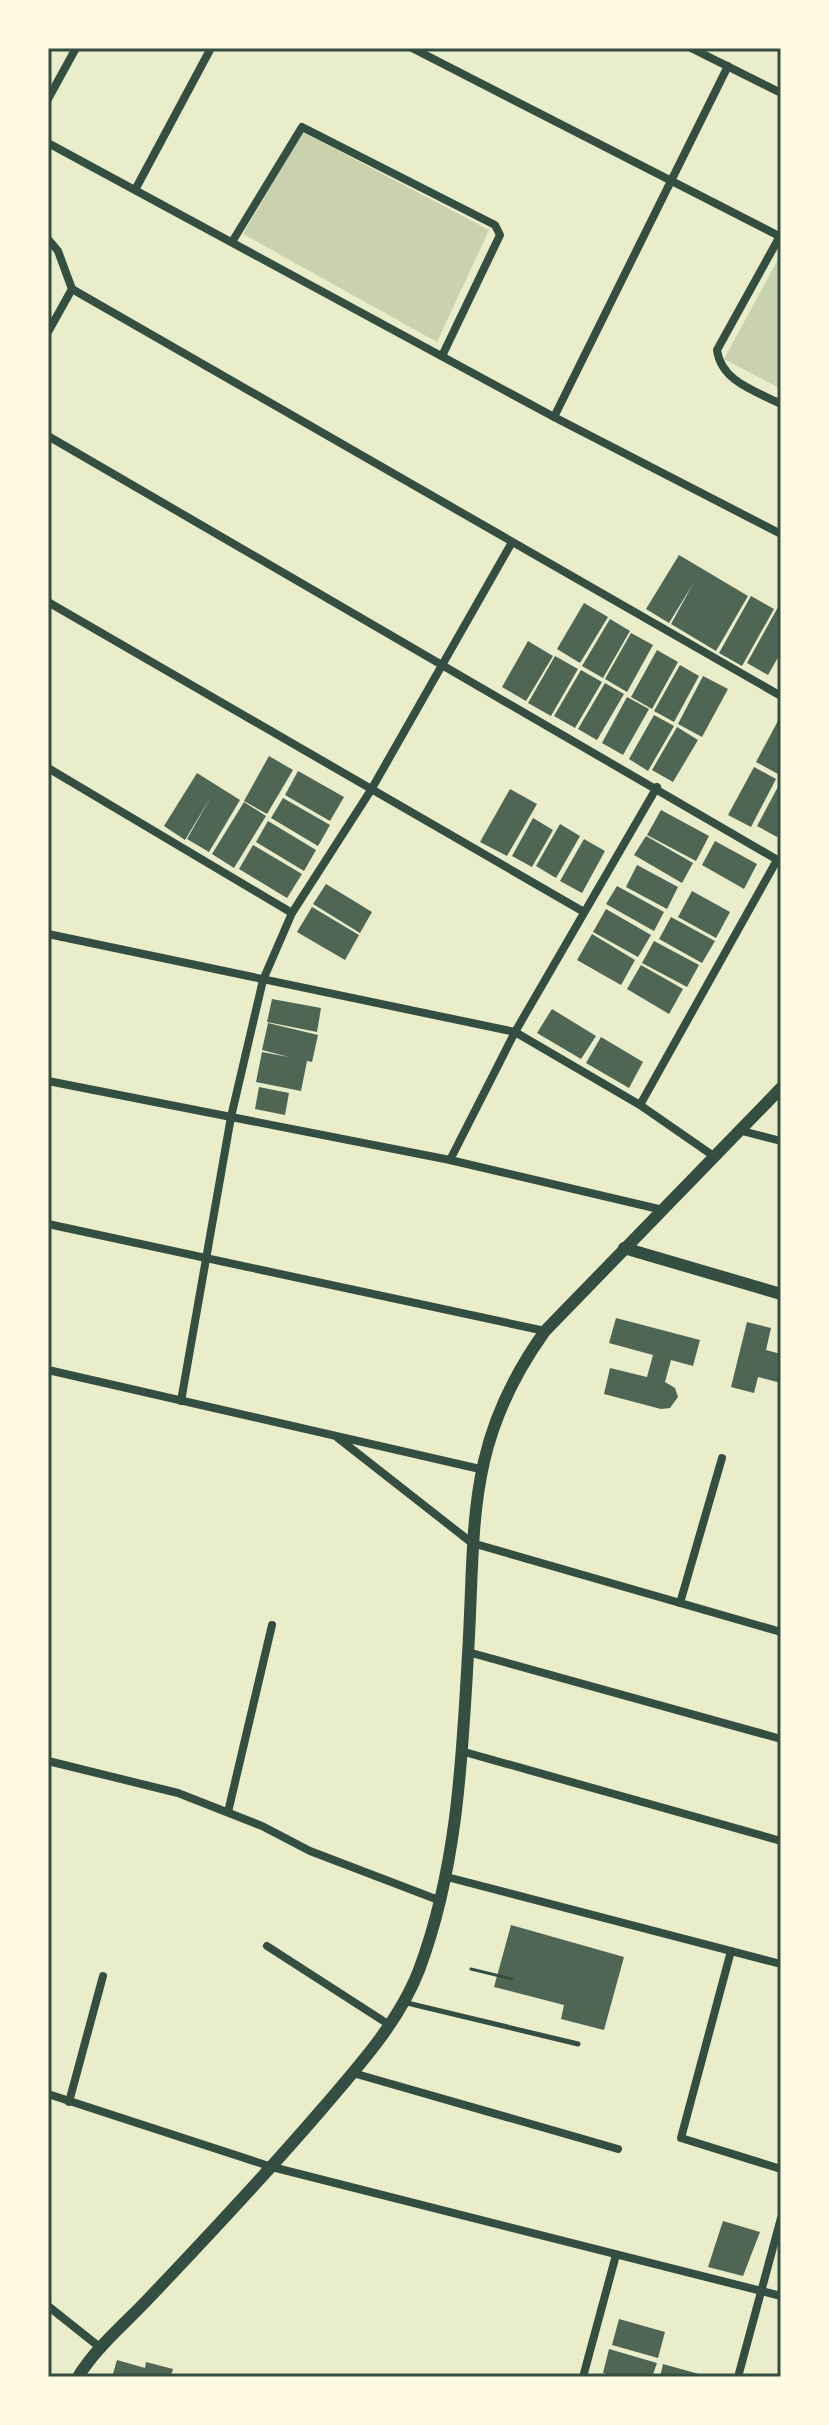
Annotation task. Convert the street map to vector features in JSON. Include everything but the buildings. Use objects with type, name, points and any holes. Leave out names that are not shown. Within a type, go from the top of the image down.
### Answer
[{"type":"street","points":[[48,99],[76,48]]},
{"type":"street","points":[[135,190],[211,48]]},
{"type":"street","points":[[412,48],[781,237],[717,350],[719,364],[732,379],[781,404]]},
{"type":"street","points":[[691,48],[781,93]]},
{"type":"street","points":[[554,417],[728,66]]},
{"type":"street","points":[[232,242],[302,127],[495,225],[500,235],[442,356]]},
{"type":"street","points":[[48,143],[554,417],[781,534]]},
{"type":"street","points":[[48,239],[58,251],[72,289],[511,544],[781,696]]},
{"type":"street","points":[[48,332],[72,289]]},
{"type":"street","points":[[48,436],[442,666],[657,787],[779,861],[640,1105]]},
{"type":"street","points":[[181,1401],[209,1257],[231,1117],[263,980],[292,913],[371,790],[511,544]]},
{"type":"street","points":[[48,602],[584,912]]},
{"type":"street","points":[[48,768],[292,913]]},
{"type":"street","points":[[450,1160],[515,1032],[657,787]]},
{"type":"street","points":[[48,934],[515,1032],[640,1105],[715,1157]]},
{"type":"street","points":[[48,1081],[450,1160],[663,1210]]},
{"type":"street","points":[[78,2377],[272,2167],[353,2073],[402,2002],[419,1969],[447,1877],[461,1751],[472,1543],[480,1469],[512,1381],[545,1331],[781,1088]]},
{"type":"street","points":[[742,1131],[781,1141]]},
{"type":"street","points":[[48,1224],[545,1331]]},
{"type":"street","points":[[624,1248],[781,1294]]},
{"type":"street","points":[[48,1370],[480,1469]]},
{"type":"street","points":[[338,1438],[472,1543],[781,1632]]},
{"type":"street","points":[[680,1603],[722,1458]]},
{"type":"street","points":[[228,1812],[272,1625]]},
{"type":"street","points":[[468,1652],[781,1739]]},
{"type":"street","points":[[461,1751],[781,1841]]},
{"type":"street","points":[[48,1761],[178,1793],[228,1812],[310,1851],[441,1901]]},
{"type":"street","points":[[447,1877],[781,1964]]},
{"type":"street","points":[[267,1946],[388,2024]]},
{"type":"street","points":[[731,1951],[681,2138],[781,2169]]},
{"type":"street","points":[[69,2102],[103,1976]]},
{"type":"street","points":[[353,2073],[618,2149]]},
{"type":"street","points":[[48,2094],[272,2167],[781,2296]]},
{"type":"street","points":[[738,2377],[781,2218]]},
{"type":"street","points":[[583,2377],[616,2255]]},
{"type":"street","points":[[48,2306],[102,2349]]},
{"type":"lane","points":[[402,2002],[578,2044]]},
{"type":"path","points":[[471,1969],[512,1979]]},
{"type":"green space","points":[[303,132],[489,230],[437,342],[243,234]]},
{"type":"green space","points":[[781,254],[781,389],[724,359]]}]
